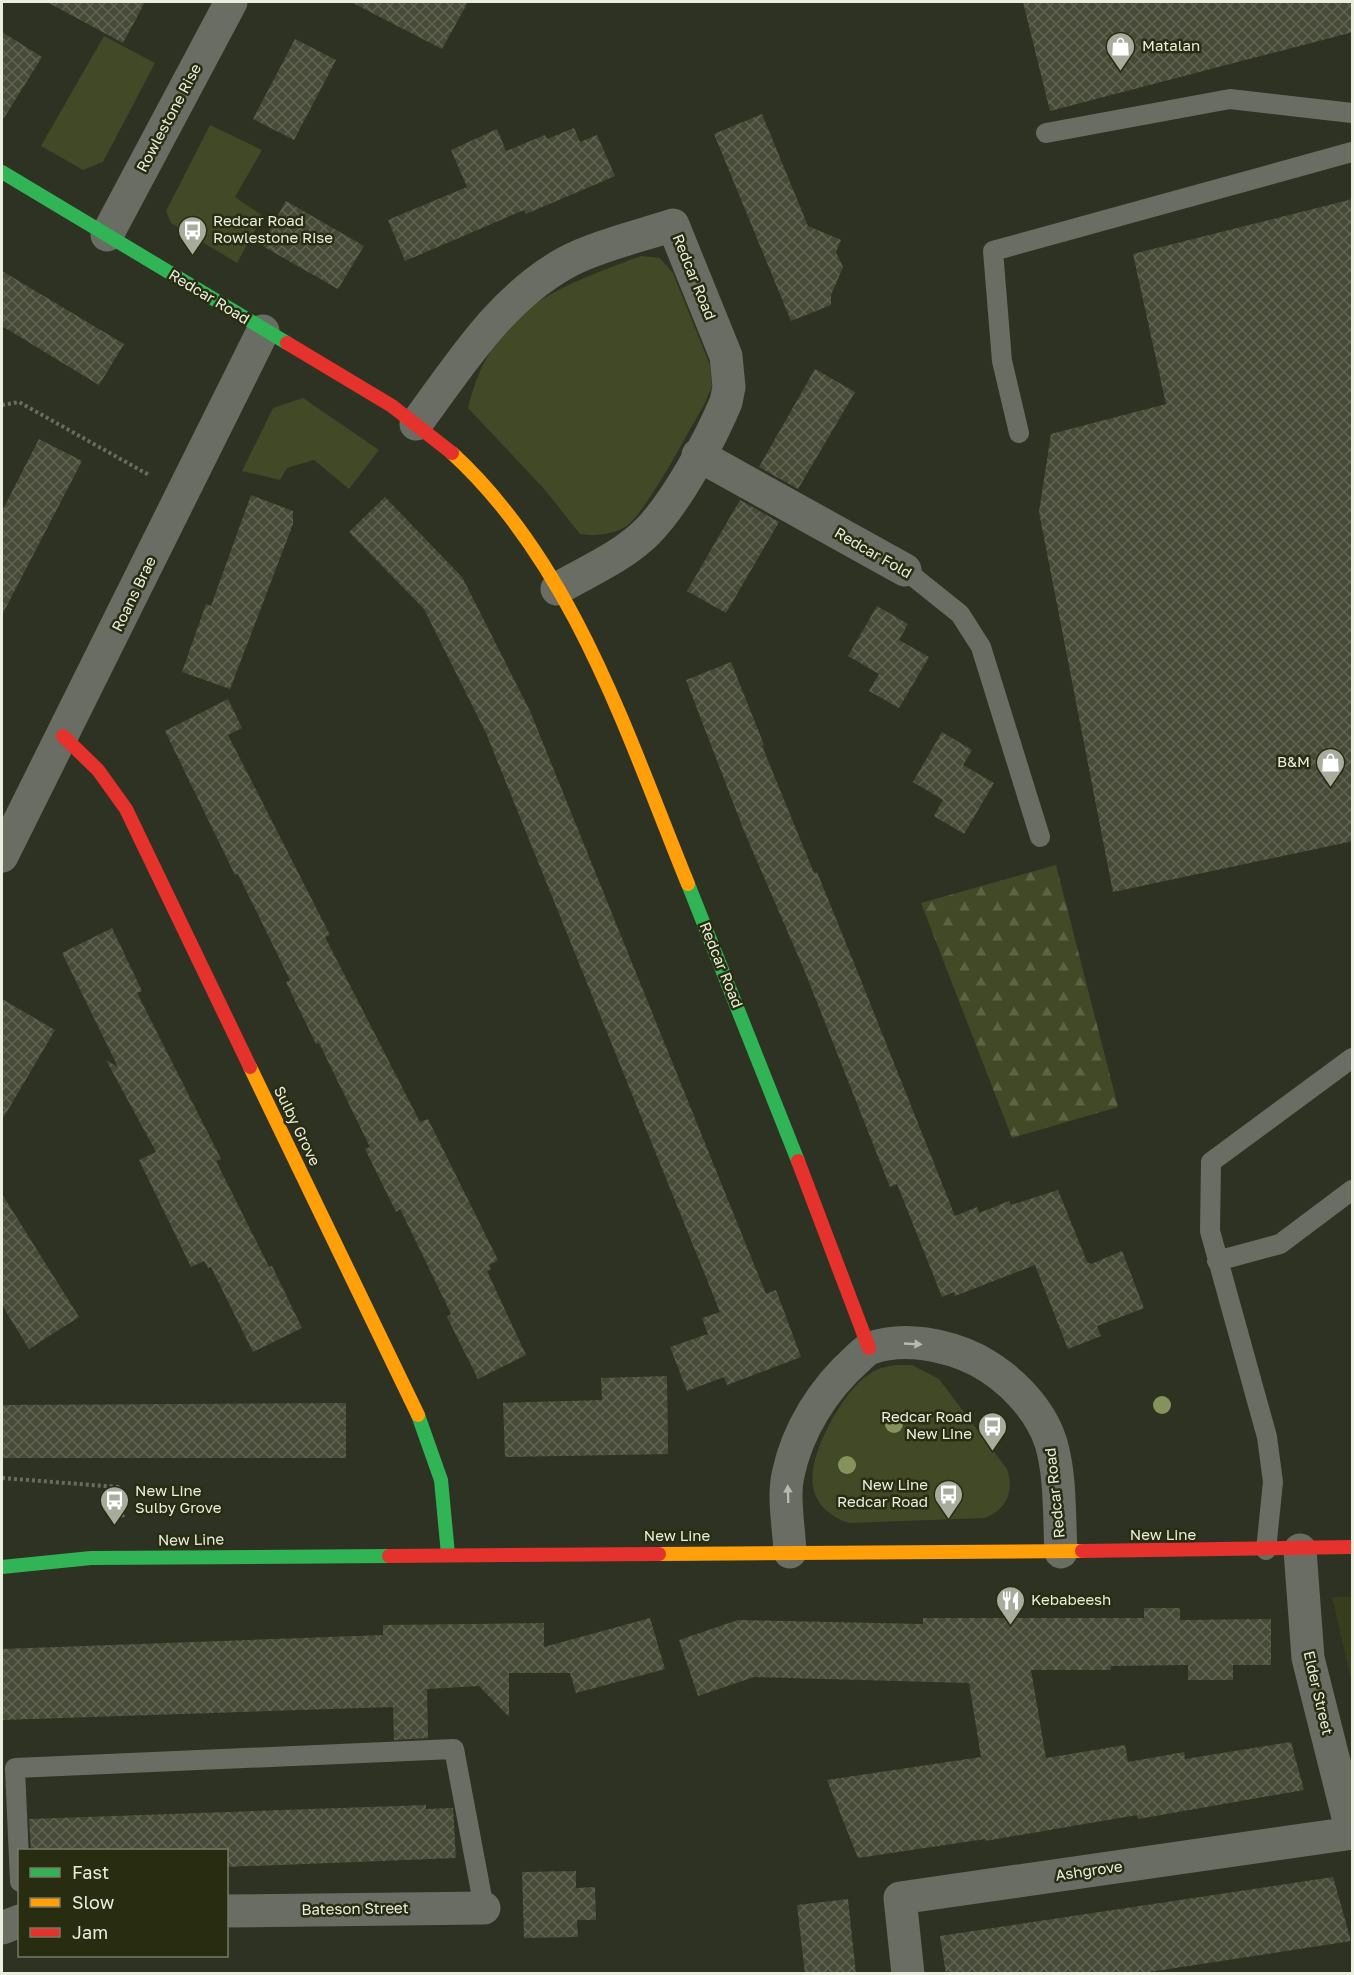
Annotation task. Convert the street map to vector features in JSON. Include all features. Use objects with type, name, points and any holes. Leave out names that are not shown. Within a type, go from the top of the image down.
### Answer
[{"type":"street","name":"Rowlestone Rise","points":[[107,235],[231,2]]},
{"type":"street","name":"Redcar Road","points":[[2,172],[263,331],[346,378],[416,424],[459,459],[497,500],[529,543],[608,686],[763,1068],[870,1348],[901,1343],[933,1345],[964,1354],[992,1368],[1017,1389],[1037,1414],[1051,1443],[1057,1477],[1061,1552]]},
{"type":"street","name":"Redcar Road","points":[[416,424],[483,333],[521,292],[567,262],[673,225],[726,356],[729,371],[726,402],[667,507],[646,533],[619,553],[556,589]]},
{"type":"street","name":"Roans Brae","points":[[2,856],[263,331]]},
{"type":"street","name":"Redcar Fold","points":[[698,455],[904,570]]},
{"type":"street","name":"Sulby Grove","points":[[63,736],[88,757],[109,782],[126,809],[426,1432],[441,1480],[448,1554]]},
{"type":"street","points":[[790,1552],[788,1477],[796,1447],[809,1419],[826,1393],[846,1369],[870,1348]]},
{"type":"street","name":"New Line","points":[[2,1567],[91,1558],[1300,1550],[1353,1547]]},
{"type":"street","name":"Elder Street","points":[[1300,1550],[1308,1658],[1353,1833]]},
{"type":"street","name":"Ashgrove","points":[[908,1974],[900,1898],[1353,1833]]},
{"type":"street","name":"Bateson Street","points":[[228,1911],[484,1908]]},
{"type":"street","points":[[2,1928],[18,1923]]},
{"type":"lane","points":[[1046,133],[1230,99],[1353,113]]},
{"type":"lane","points":[[1019,433],[1002,361],[993,250],[1353,152]]},
{"type":"lane","name":"Redcar Fold","points":[[904,570],[960,614],[981,647],[1040,837]]},
{"type":"lane","points":[[1266,1550],[1273,1482],[1267,1437],[1216,1261],[1210,1231],[1211,1162],[1353,1058]]},
{"type":"lane","points":[[1216,1261],[1280,1244],[1353,1190]]},
{"type":"lane","points":[[19,1849],[15,1768],[454,1749],[484,1908]]},
{"type":"path","points":[[2,405],[19,402],[183,494]]},
{"type":"path","points":[[2,1478],[118,1487],[123,1519],[133,1518]]},
{"type":"shaded area","points":[[1332,1597],[1352,1597],[1352,1683],[1335,1610]]},
{"type":"green space","points":[[104,36],[155,63],[103,162],[83,170],[41,146]]},
{"type":"green space","points":[[210,125],[262,150],[235,197],[263,216],[237,263],[171,223],[166,211]]},
{"type":"green space","points":[[641,256],[660,258],[673,273],[710,365],[712,386],[704,405],[667,470],[634,519],[625,527],[614,532],[598,535],[580,534],[545,490],[468,408],[479,374],[493,347],[511,325],[531,307],[581,279]]},
{"type":"green space","points":[[303,398],[379,450],[349,489],[314,460],[287,468],[280,480],[242,471],[273,408]]},
{"type":"green space","points":[[1056,865],[1118,1107],[1012,1138],[921,903]]},
{"type":"green space","points":[[897,1365],[912,1365],[939,1379],[1007,1469],[1010,1485],[1007,1499],[992,1514],[985,1518],[849,1523],[832,1515],[821,1505],[812,1481],[817,1452],[830,1423],[858,1383],[874,1371]]},
{"type":"building","points":[[47,2],[145,2],[123,43]]},
{"type":"building","points":[[351,2],[468,2],[442,49]]},
{"type":"building","name":"Matalan","points":[[1023,2],[1353,2],[1353,32],[1050,111]]},
{"type":"building","points":[[2,32],[42,57],[2,121]]},
{"type":"building","points":[[295,39],[336,60],[294,140],[253,119]]},
{"type":"building","points":[[762,114],[808,226],[841,240],[836,252],[843,267],[831,295],[831,305],[791,321],[714,134]]},
{"type":"building","points":[[574,128],[580,142],[597,135],[615,176],[526,214],[524,210],[405,261],[388,220],[467,187],[451,150],[497,129],[506,151],[545,135],[547,139]]},
{"type":"building","points":[[1353,199],[1353,841],[1113,892],[1039,512],[1051,434],[1166,404],[1133,254]]},
{"type":"building","points":[[286,201],[364,246],[338,289],[261,245]]},
{"type":"building","points":[[2,271],[124,344],[99,385],[2,326]]},
{"type":"building","points":[[815,369],[855,392],[798,489],[759,467]]},
{"type":"building","points":[[39,439],[82,461],[2,615],[2,511]]},
{"type":"building","points":[[251,495],[293,511],[293,524],[230,689],[182,672],[206,604],[211,606]]},
{"type":"building","points":[[385,497],[462,577],[530,711],[766,1294],[776,1290],[801,1357],[727,1385],[724,1377],[687,1391],[670,1347],[708,1334],[702,1318],[720,1312],[486,733],[424,609],[349,532]]},
{"type":"building","points":[[740,500],[779,522],[726,613],[687,591]]},
{"type":"building","points":[[877,606],[908,624],[899,640],[929,657],[899,708],[869,691],[879,674],[848,656]]},
{"type":"building","points":[[731,662],[764,745],[762,746],[814,873],[817,872],[955,1216],[977,1207],[979,1213],[1009,1201],[1011,1205],[1058,1190],[1087,1262],[1091,1264],[1122,1251],[1144,1308],[1097,1326],[1101,1336],[1068,1349],[1035,1265],[955,1296],[954,1292],[942,1297],[897,1184],[890,1187],[805,972],[744,831],[686,680]]},
{"type":"building","points":[[228,699],[242,728],[228,735],[330,935],[325,937],[420,1122],[428,1119],[498,1260],[489,1265],[491,1269],[487,1271],[526,1355],[478,1379],[447,1317],[451,1314],[426,1262],[400,1209],[396,1212],[365,1149],[370,1147],[286,982],[290,980],[238,874],[235,875],[165,731]]},
{"type":"building","points":[[942,732],[972,750],[963,765],[994,783],[964,834],[934,816],[943,800],[913,782]]},
{"type":"building","points":[[112,928],[142,991],[137,993],[221,1159],[216,1161],[302,1328],[253,1352],[211,1267],[208,1268],[204,1261],[191,1267],[139,1160],[156,1152],[106,1060],[118,1067],[62,953]]},
{"type":"building","points":[[2,999],[55,1030],[2,1120]]},
{"type":"building","points":[[2,1194],[79,1317],[29,1349],[2,1305]]},
{"type":"building","points":[[667,1376],[668,1454],[505,1457],[503,1403],[602,1400],[601,1378]]},
{"type":"building","points":[[346,1403],[346,1458],[2,1458],[2,1405]]},
{"type":"building","points":[[1144,1608],[1180,1608],[1180,1620],[1271,1619],[1271,1665],[1233,1665],[1233,1680],[1188,1680],[1188,1665],[1111,1666],[1111,1670],[1031,1670],[1046,1758],[1125,1745],[1128,1762],[1184,1752],[1185,1759],[1291,1742],[1304,1790],[1138,1819],[1137,1815],[985,1841],[985,1839],[858,1858],[827,1780],[981,1757],[969,1683],[754,1677],[698,1696],[679,1640],[738,1620],[923,1624],[923,1618],[1144,1618]]},
{"type":"building","points":[[650,1618],[665,1669],[576,1693],[570,1673],[509,1673],[509,1717],[479,1686],[427,1689],[428,1738],[394,1740],[393,1707],[2,1720],[2,1649],[383,1635],[383,1625],[544,1623],[544,1647]]},
{"type":"building","points":[[426,1805],[426,1809],[453,1808],[456,1858],[228,1867],[228,1849],[31,1849],[29,1819]]},
{"type":"building","points":[[576,1871],[576,1888],[595,1887],[596,1920],[577,1920],[578,1937],[524,1938],[522,1872]]},
{"type":"building","points":[[1333,1877],[1351,1941],[1136,1974],[946,1974],[940,1936]]},
{"type":"building","points":[[848,1899],[856,1974],[805,1974],[797,1905]]},
{"type":"traffic: fast","points":[[2,172],[287,343]]},
{"type":"traffic: fast","points":[[688,884],[798,1161]]},
{"type":"traffic: fast","points":[[418,1415],[441,1480],[448,1554]]},
{"type":"traffic: fast","points":[[2,1567],[91,1558],[389,1556]]},
{"type":"traffic: slow","points":[[452,453],[495,498],[532,547],[564,599],[619,712],[688,884]]},
{"type":"traffic: slow","points":[[250,1067],[418,1415]]},
{"type":"traffic: slow","points":[[659,1554],[1082,1551]]},
{"type":"traffic: jam","points":[[287,343],[392,406],[452,453]]},
{"type":"traffic: jam","points":[[63,736],[98,770],[126,809],[250,1067]]},
{"type":"traffic: jam","points":[[798,1161],[869,1348]]},
{"type":"traffic: jam","points":[[1082,1551],[1352,1547]]},
{"type":"traffic: jam","points":[[389,1556],[659,1554]]},
{"type":"place","name":"Matalan","points":[[1121,72]]},
{"type":"place","name":"Redcar Road Rowlestone Rise","points":[[192,256]]},
{"type":"place","name":"B&M","points":[[1331,788]]},
{"type":"place","name":"Redcar Road New Line","points":[[993,1452]]},
{"type":"place","name":"New Line Redcar Road","points":[[949,1520]]},
{"type":"place","name":"New Line Sulby Grove","points":[[114,1526]]},
{"type":"place","name":"Kebabeesh","points":[[1010,1626]]}]
